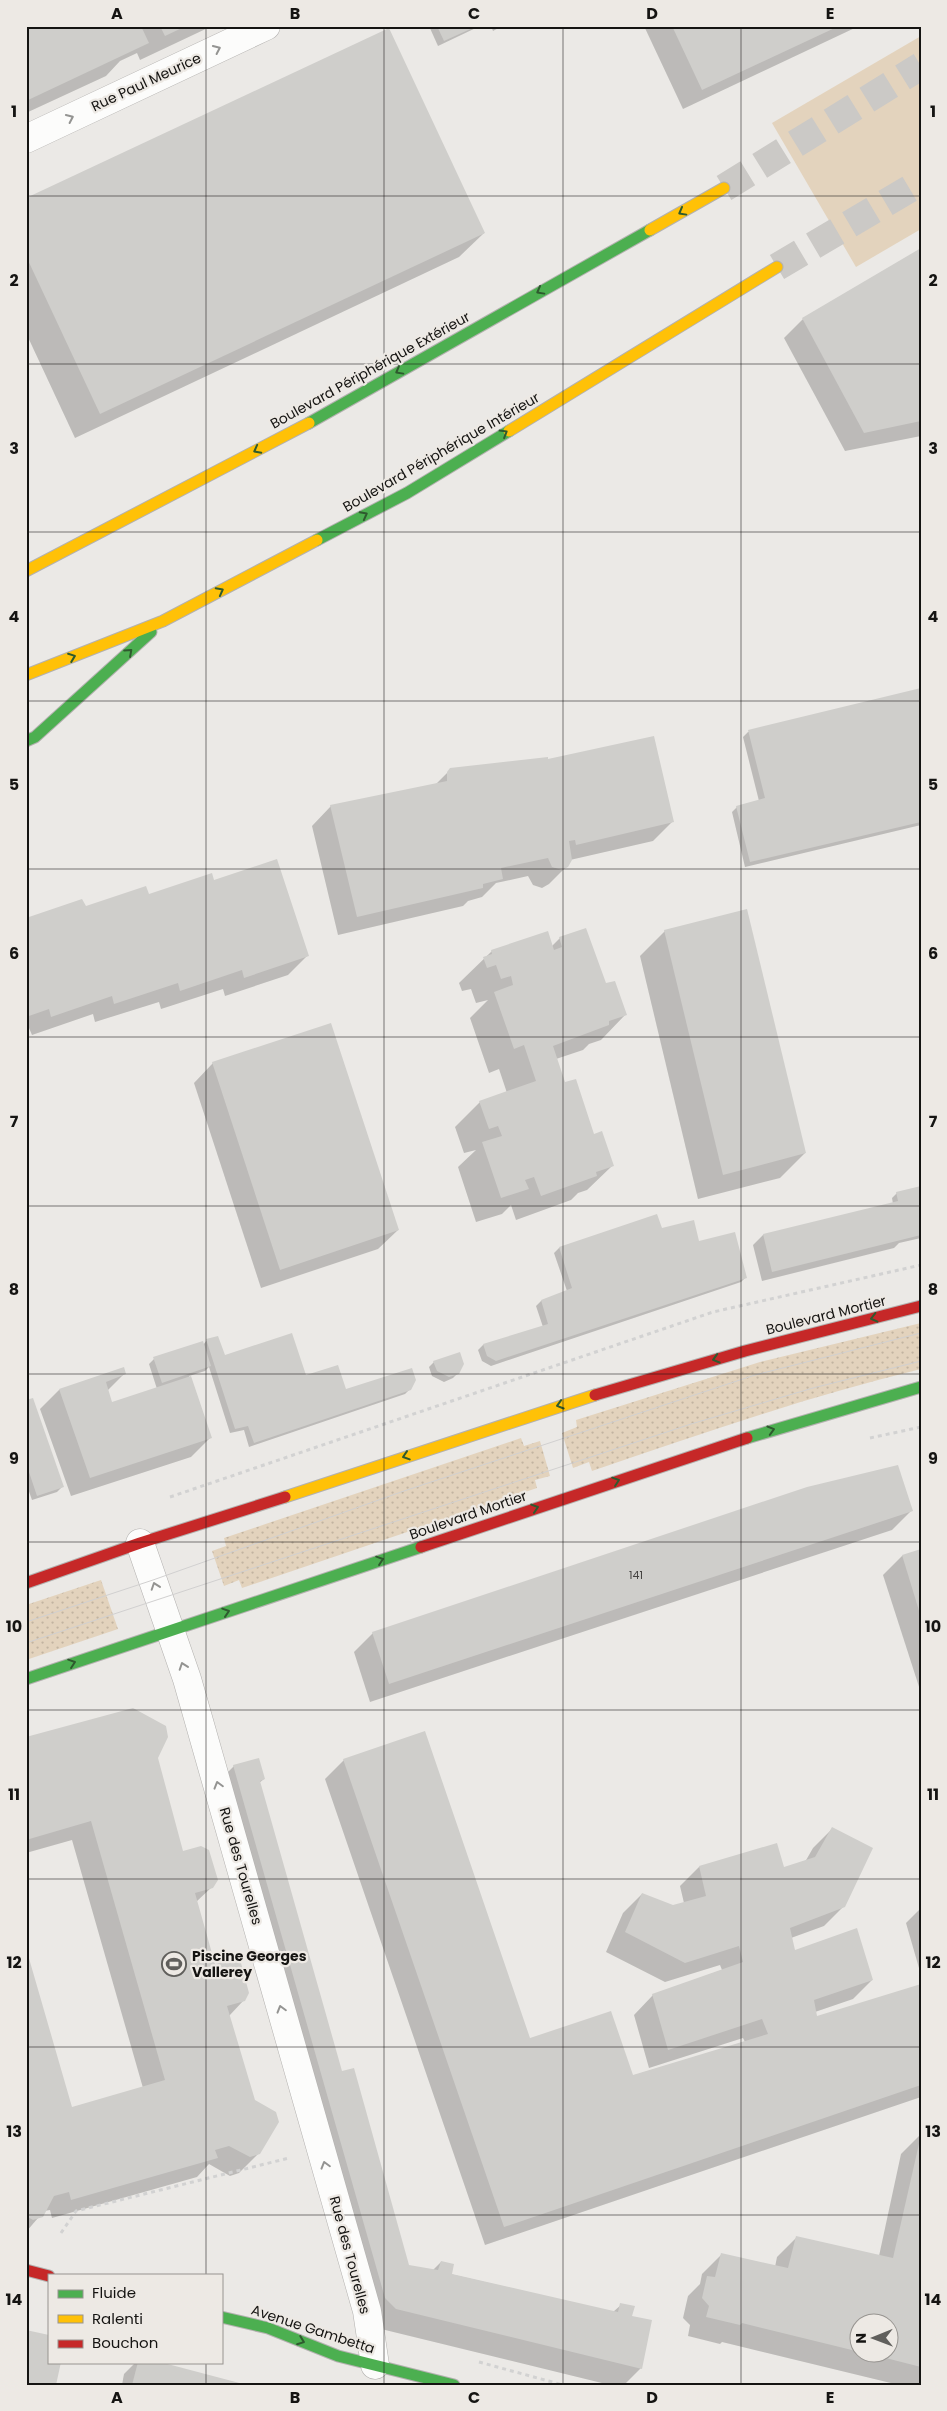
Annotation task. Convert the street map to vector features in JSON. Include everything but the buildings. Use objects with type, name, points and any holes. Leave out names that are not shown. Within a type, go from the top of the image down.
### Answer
[{"type":"main road","name":"Boulevard Périphérique Extérieur","points":[[26,571],[306,424],[724,188]]},
{"type":"main road","name":"Boulevard Périphérique Intérieur","points":[[26,675],[163,621],[407,492],[777,267]]},
{"type":"main road","points":[[26,565],[41,564]]},
{"type":"main road","points":[[26,741],[35,737],[163,621]]},
{"type":"main road","name":"Boulevard Mortier","points":[[26,1583],[140,1543],[188,1529],[554,1407],[745,1351],[921,1306]]},
{"type":"main road","name":"Boulevard Mortier","points":[[26,1679],[170,1629],[764,1432],[921,1387]]},
{"type":"main road","points":[[26,2270],[48,2276]]},
{"type":"main road","name":"Avenue Gambetta","points":[[222,2317],[268,2328],[338,2356],[441,2383]]},
{"type":"street","name":"Rue Paul Meurice","points":[[26,139],[266,26]]},
{"type":"street","name":"Rue des Tourelles","points":[[140,1543],[192,1695],[367,2311],[375,2365]]},
{"type":"path","points":[[61,2233],[76,2211],[292,2157]]},
{"type":"shaded area","points":[[921,36],[921,229],[856,267],[772,123]]},
{"type":"shaded area","points":[[921,1323],[921,1369],[796,1403],[592,1471],[589,1462],[573,1468],[562,1433],[577,1427],[576,1420],[760,1362]]},
{"type":"shaded area","points":[[521,1438],[524,1446],[540,1441],[550,1476],[535,1480],[537,1488],[242,1588],[239,1580],[224,1586],[212,1551],[226,1546],[224,1538]]},
{"type":"shaded area","points":[[101,1580],[118,1629],[26,1660],[26,1605]]},
{"type":"tunnel","points":[[724,188],[921,66]]},
{"type":"tunnel","points":[[777,267],[921,182]]},
{"type":"tram line","points":[[26,1622],[153,1580],[404,1491],[755,1375],[921,1333]]},
{"type":"tram line","points":[[26,1643],[691,1424],[813,1388],[921,1361]]},
{"type":"traffic: fast","points":[[309,423],[650,230]]},
{"type":"traffic: fast","points":[[317,540],[407,493],[509,431]]},
{"type":"traffic: fast","points":[[26,741],[35,737],[151,632]]},
{"type":"traffic: fast","points":[[747,1438],[921,1387]]},
{"type":"traffic: fast","points":[[26,1679],[421,1547]]},
{"type":"traffic: fast","points":[[222,2317],[268,2328],[338,2356],[454,2385]]},
{"type":"traffic: slow","points":[[650,230],[724,188]]},
{"type":"traffic: slow","points":[[509,431],[777,267]]},
{"type":"traffic: slow","points":[[26,571],[309,423]]},
{"type":"traffic: slow","points":[[26,675],[163,621],[317,540]]},
{"type":"traffic: slow","points":[[285,1497],[595,1395]]},
{"type":"traffic: jam","points":[[595,1395],[745,1351],[921,1306]]},
{"type":"traffic: jam","points":[[421,1547],[747,1438]]},
{"type":"traffic: jam","points":[[26,1583],[140,1543],[285,1497]]},
{"type":"traffic: jam","points":[[26,2270],[48,2276]]},
{"type":"place","name":"Piscine Georges Vallerey","points":[[174,1964]]}]
